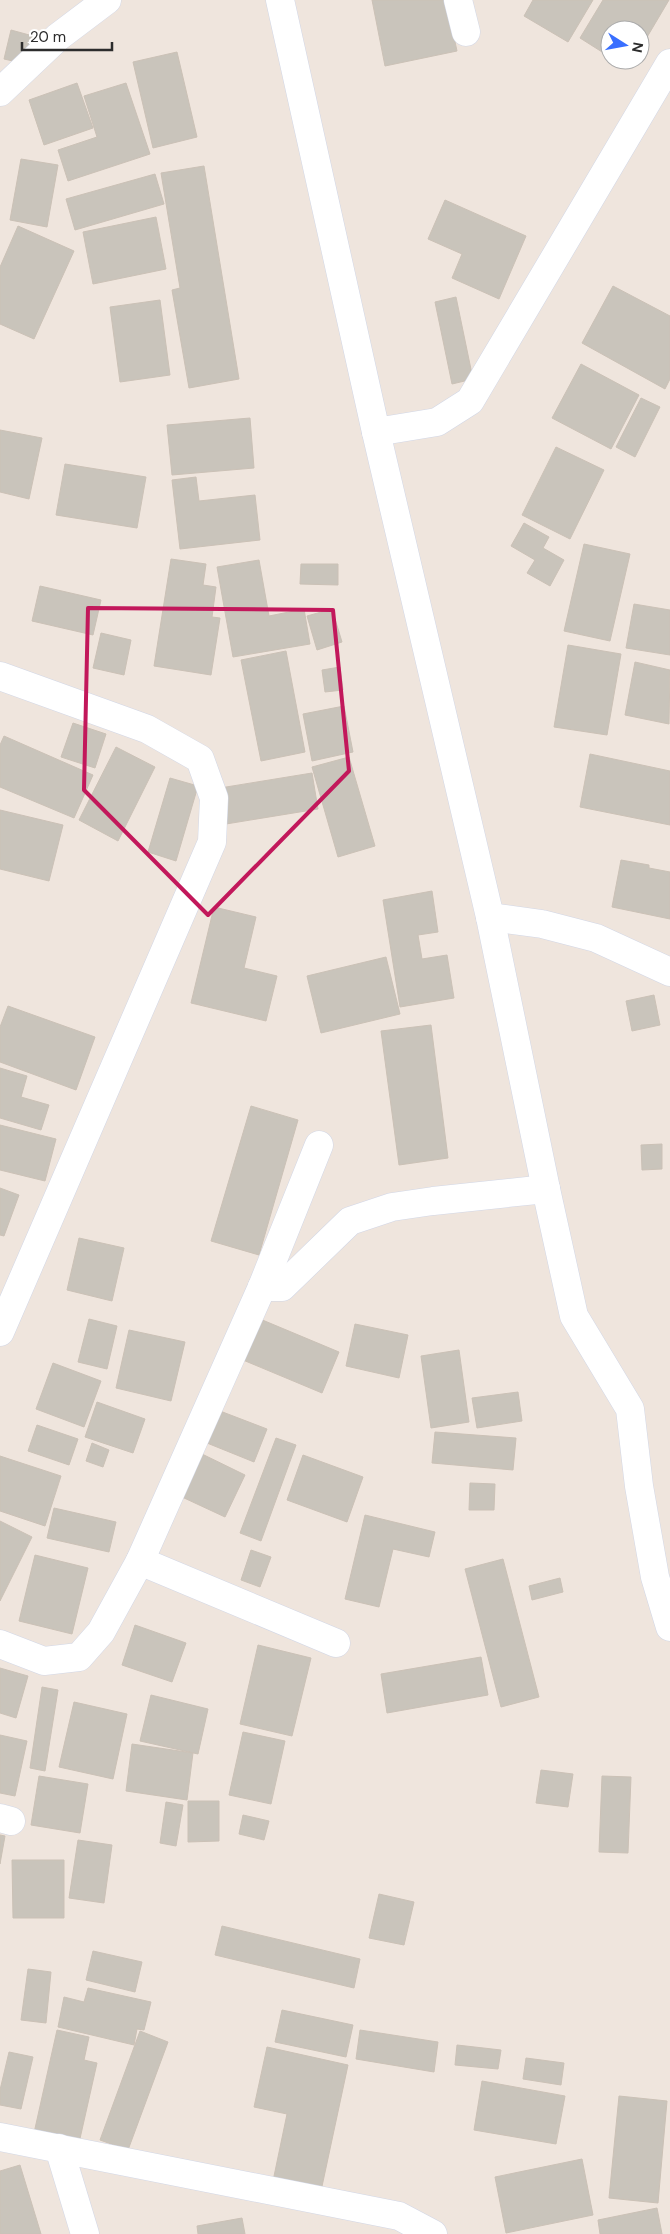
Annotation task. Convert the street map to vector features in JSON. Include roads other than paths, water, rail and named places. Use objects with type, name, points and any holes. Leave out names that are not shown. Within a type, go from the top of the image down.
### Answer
[{"type":"street","points":[[0,92],[58,37],[106,0]]},
{"type":"street","points":[[280,0],[376,432],[490,917],[574,1316],[630,1409],[639,1486],[655,1577],[670,1627]]},
{"type":"street","points":[[458,0],[466,32]]},
{"type":"street","points":[[376,432],[437,422],[470,401],[670,63]]},
{"type":"street","points":[[0,676],[155,733],[200,759],[214,798],[212,842],[0,1332]]},
{"type":"street","points":[[490,917],[542,924],[596,938],[670,972]]},
{"type":"street","points":[[0,1644],[44,1662],[79,1657],[101,1632],[140,1561],[262,1287],[319,1145]]},
{"type":"street","points":[[262,1287],[282,1287],[350,1221],[392,1207],[432,1200],[546,1189]]},
{"type":"street","points":[[140,1561],[336,1642]]},
{"type":"street","points":[[0,2137],[399,2216],[433,2234]]},
{"type":"street","points":[[59,2148],[85,2234]]}]
